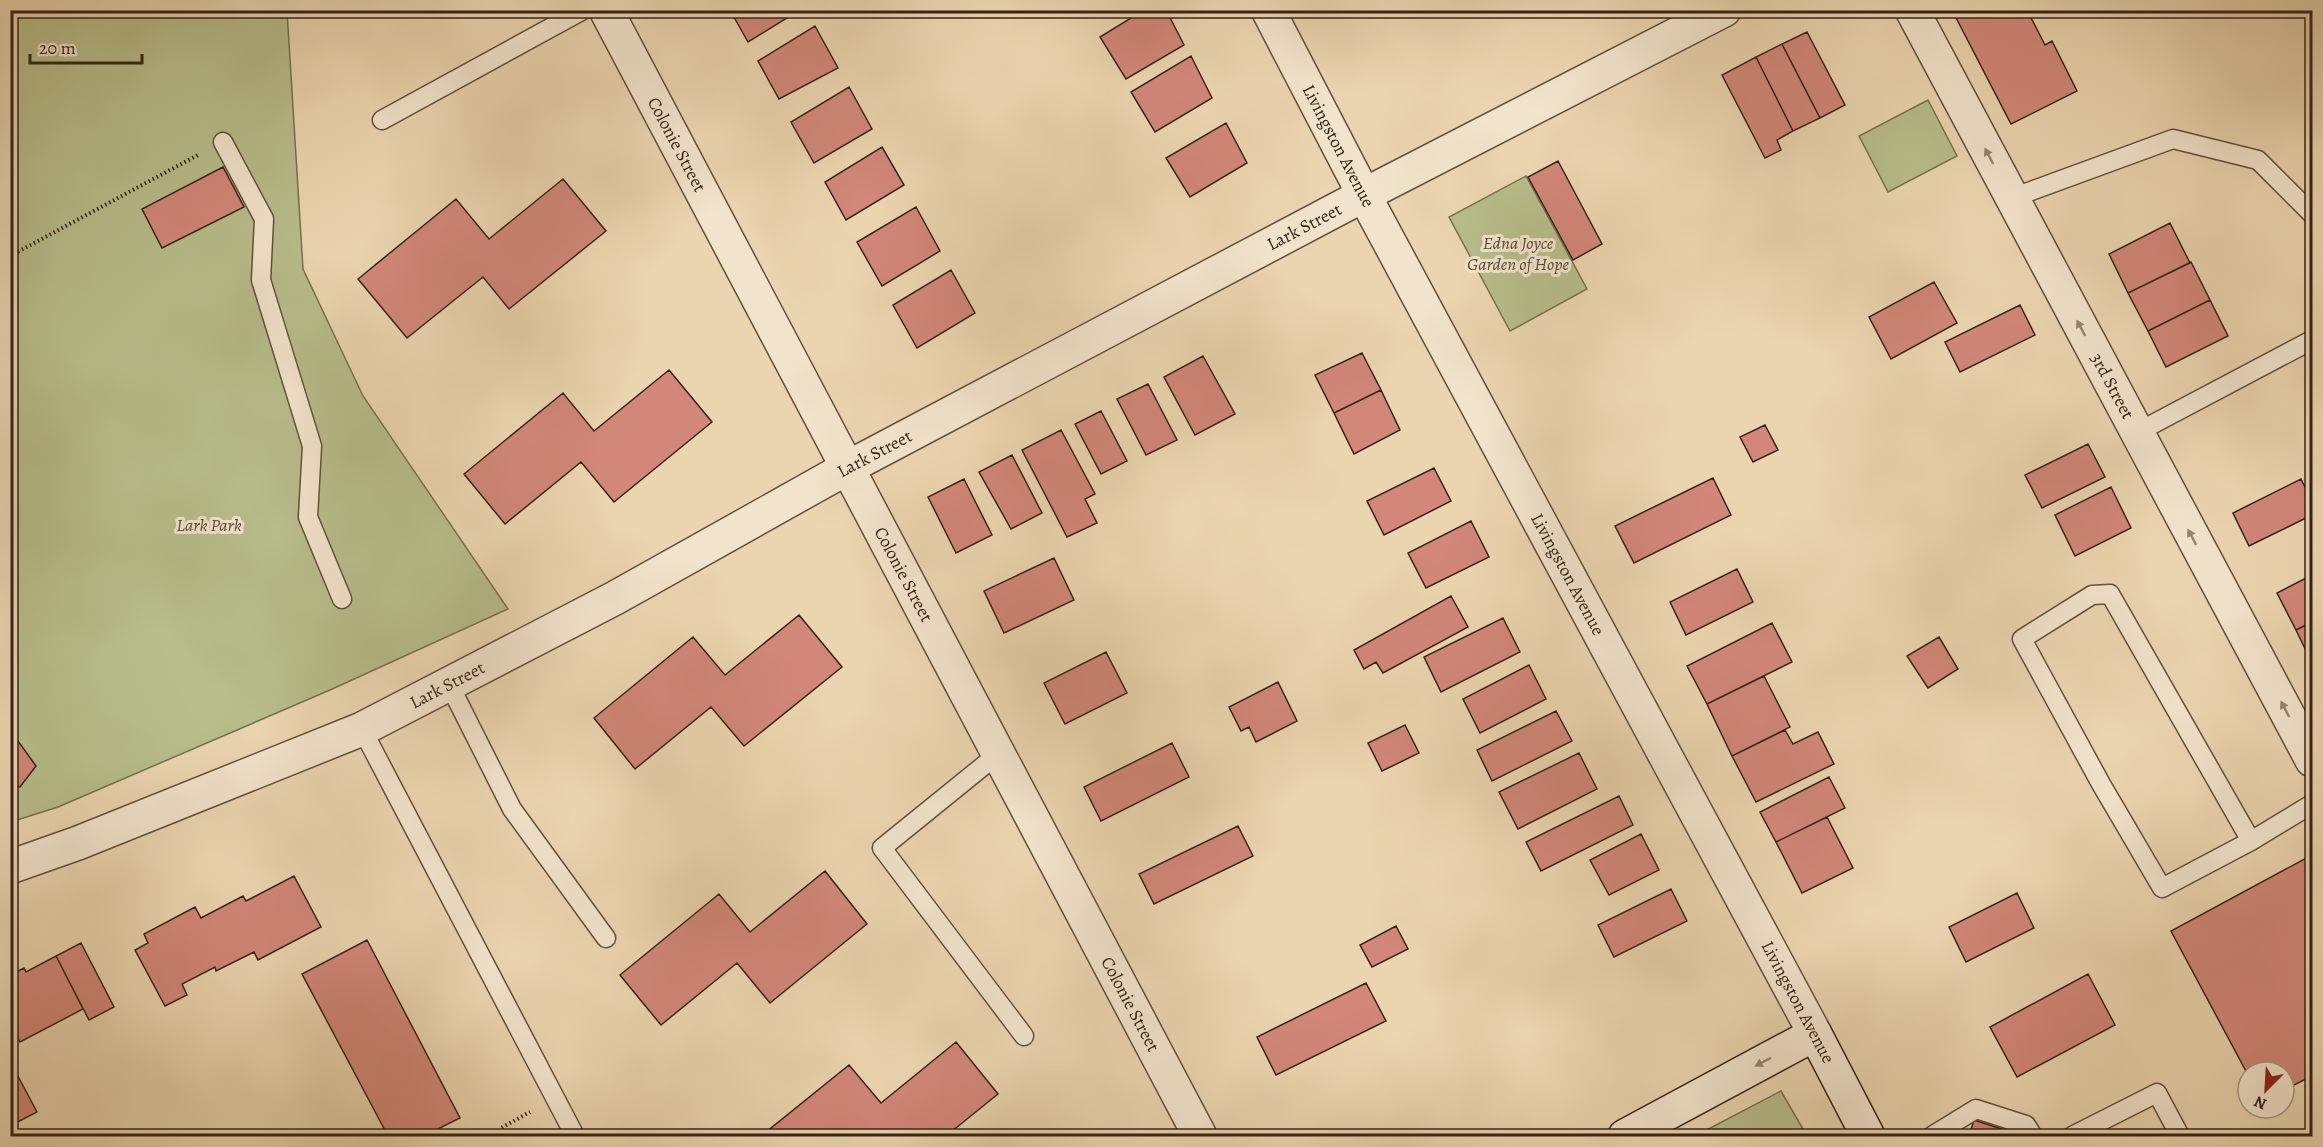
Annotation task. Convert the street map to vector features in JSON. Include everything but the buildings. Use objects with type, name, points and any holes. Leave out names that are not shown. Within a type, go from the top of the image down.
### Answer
[{"type":"street","name":"Colonie Street","points":[[606,10],[1200,1137]]},
{"type":"street","name":"Livingston Avenue","points":[[1268,10],[1364,195],[1815,1034],[1868,1137]]},
{"type":"street","name":"Lark Street","points":[[10,867],[78,843],[362,729],[615,598],[847,468],[1364,195],[1724,10]]},
{"type":"street","name":"3rd Street","points":[[1912,10],[2136,433],[2313,760]]},
{"type":"street","points":[[1625,1137],[1815,1034]]},
{"type":"lane","points":[[382,120],[583,10]]},
{"type":"lane","points":[[2012,198],[2173,139],[2258,160],[2313,214]]},
{"type":"lane","points":[[223,142],[264,219],[261,280],[312,446],[308,517],[342,599]]},
{"type":"lane","points":[[2136,433],[2313,339]]},
{"type":"lane","points":[[2251,841],[2110,594],[2092,595],[2022,639],[2101,784],[2162,888],[2251,841],[2313,804]]},
{"type":"lane","points":[[449,684],[512,809],[606,938]]},
{"type":"lane","points":[[362,729],[575,1137]]},
{"type":"lane","points":[[998,754],[882,849],[1024,1036]]},
{"type":"lane","points":[[2072,1137],[2157,1093],[2180,1137]]},
{"type":"lane","points":[[1939,1135],[1976,1109],[2026,1125],[2033,1137]]},
{"type":"path","points":[[10,256],[223,142]]},
{"type":"path","points":[[499,1137],[501,1128],[555,1098]]},
{"type":"green space","name":"Lark Park","points":[[11,11],[287,11],[303,269],[363,396],[508,609],[330,690],[58,807],[11,822]]},
{"type":"green space","points":[[1928,100],[1957,156],[1888,192],[1859,136]]},
{"type":"green space","name":"Edna Joyce Garden of Hope","points":[[1526,176],[1587,289],[1510,331],[1449,217]]},
{"type":"green space","points":[[1781,1091],[1807,1136],[1695,1136]]}]
